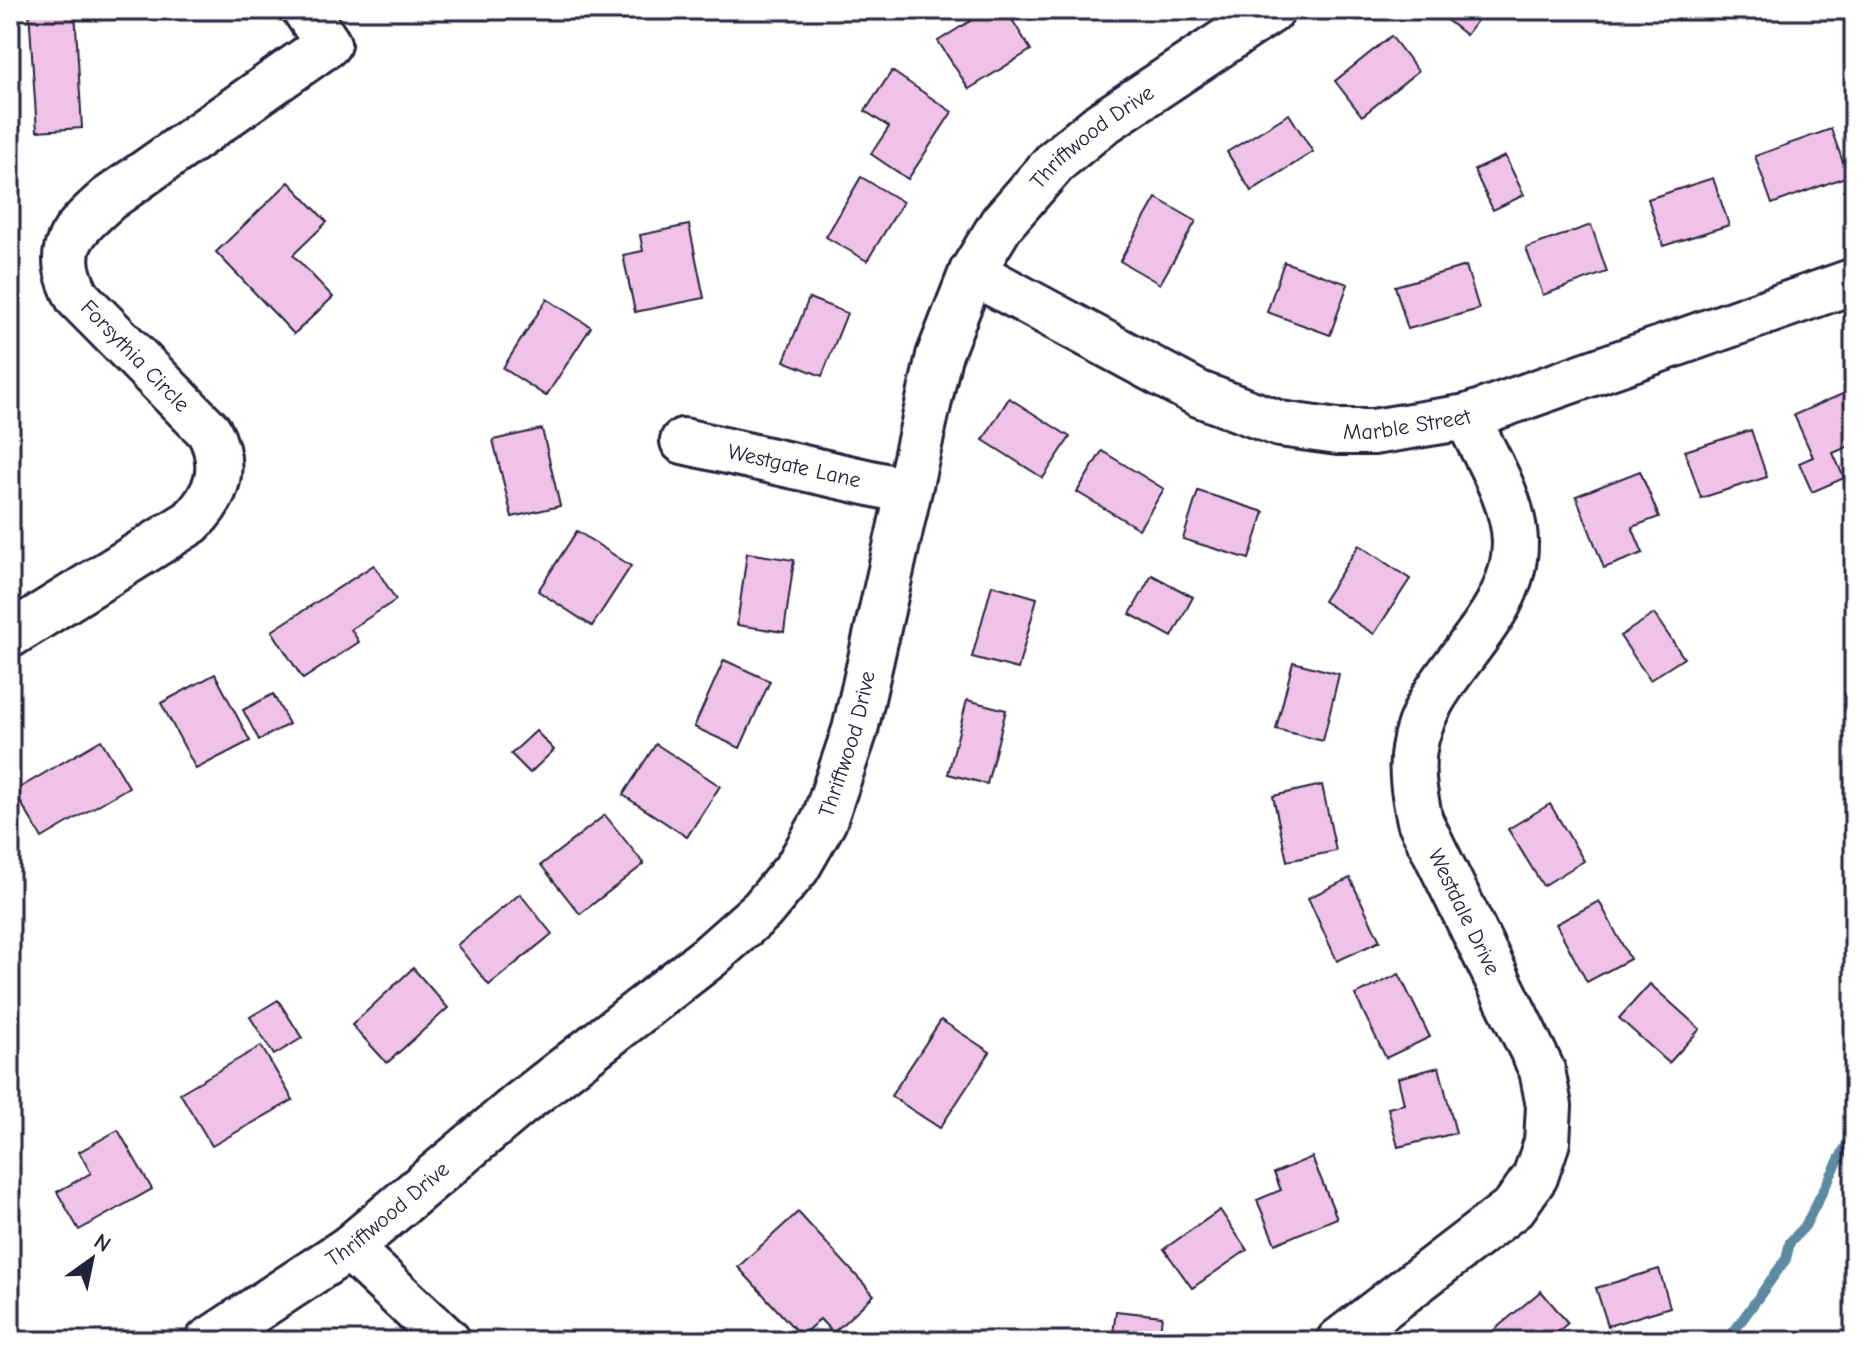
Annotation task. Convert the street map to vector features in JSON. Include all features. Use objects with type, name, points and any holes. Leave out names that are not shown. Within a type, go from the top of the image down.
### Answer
[{"type":"street","name":"Thriftwood Drive","points":[[208,1341],[349,1248],[520,1104],[709,957],[762,910],[797,868],[824,821],[855,730],[906,491],[939,356],[972,272],[1002,223],[1056,161],[1101,124],[1272,10]]},
{"type":"street","name":"Forsythia Circle","points":[[10,635],[191,522],[207,506],[220,479],[216,445],[209,431],[78,298],[67,277],[64,251],[79,225],[108,199],[316,27]]},
{"type":"street","name":"Marble Street","points":[[972,272],[1199,394],[1280,424],[1338,432],[1373,432],[1467,417],[1854,281]]},
{"type":"street","name":"Westdale Drive","points":[[1339,1341],[1514,1207],[1535,1177],[1547,1142],[1549,1106],[1542,1070],[1420,821],[1412,784],[1414,747],[1426,711],[1496,608],[1510,577],[1515,543],[1509,508],[1467,417]]},
{"type":"street","name":"Westgate Lane","points":[[683,441],[906,491]]},
{"type":"street","points":[[349,1248],[448,1341]]},
{"type":"building","points":[[29,10],[75,10],[82,128],[37,131]]},
{"type":"building","points":[[988,10],[1006,10],[1031,50],[969,89],[938,41]]},
{"type":"building","points":[[1066,10],[1085,10],[1071,19]]},
{"type":"building","points":[[1434,10],[1485,10],[1466,35]]},
{"type":"building","points":[[1391,36],[1418,71],[1362,116],[1335,81]]},
{"type":"building","points":[[892,71],[952,112],[908,179],[871,154],[889,127],[865,111]]},
{"type":"building","points":[[1289,114],[1313,152],[1251,191],[1227,152]]},
{"type":"building","points":[[1831,129],[1848,176],[1772,204],[1755,156]]},
{"type":"building","points":[[1505,156],[1524,195],[1493,210],[1474,170]]},
{"type":"building","points":[[861,177],[903,202],[867,261],[826,237]]},
{"type":"building","points":[[1713,178],[1729,225],[1663,246],[1648,199]]},
{"type":"building","points":[[289,182],[327,222],[293,255],[333,297],[294,334],[216,252]]},
{"type":"building","points":[[1156,198],[1196,221],[1160,284],[1120,261]]},
{"type":"building","points":[[689,225],[704,298],[635,312],[623,255],[643,251],[640,235]]},
{"type":"building","points":[[1591,225],[1607,272],[1543,295],[1526,248]]},
{"type":"building","points":[[1284,262],[1348,284],[1330,335],[1267,312]]},
{"type":"building","points":[[1466,266],[1479,309],[1408,329],[1395,286]]},
{"type":"building","points":[[809,298],[847,313],[822,376],[784,361]]},
{"type":"building","points":[[547,299],[591,327],[546,396],[503,368]]},
{"type":"building","points":[[1854,389],[1854,444],[1833,453],[1844,478],[1812,492],[1799,463],[1813,457],[1794,415]]},
{"type":"building","points":[[1009,398],[1070,437],[1043,478],[983,440]]},
{"type":"building","points":[[542,429],[560,506],[512,517],[493,440]]},
{"type":"building","points":[[1751,430],[1767,477],[1701,498],[1685,451]]},
{"type":"building","points":[[1102,451],[1164,489],[1139,529],[1077,492]]},
{"type":"building","points":[[1640,471],[1659,517],[1632,527],[1643,553],[1604,568],[1576,496]]},
{"type":"building","points":[[1198,491],[1264,512],[1249,559],[1183,539]]},
{"type":"building","points":[[577,531],[631,566],[592,626],[538,591]]},
{"type":"building","points":[[1359,545],[1410,579],[1374,634],[1323,601]]},
{"type":"building","points":[[747,553],[794,560],[784,632],[737,625]]},
{"type":"building","points":[[374,565],[396,600],[351,629],[359,642],[303,679],[272,631]]},
{"type":"building","points":[[1152,575],[1193,597],[1172,637],[1130,614]]},
{"type":"building","points":[[992,585],[1037,598],[1018,669],[972,657]]},
{"type":"building","points":[[1654,614],[1684,658],[1650,680],[1620,636]]},
{"type":"building","points":[[724,660],[770,681],[740,748],[694,727]]},
{"type":"building","points":[[1293,662],[1339,674],[1323,741],[1276,729]]},
{"type":"building","points":[[215,674],[250,741],[196,769],[161,703]]},
{"type":"building","points":[[273,694],[289,724],[259,740],[243,710]]},
{"type":"building","points":[[967,700],[1006,710],[987,784],[948,774]]},
{"type":"building","points":[[536,731],[554,750],[530,773],[511,754]]},
{"type":"building","points":[[101,740],[129,787],[42,838],[14,791]]},
{"type":"building","points":[[656,744],[720,786],[687,837],[623,795]]},
{"type":"building","points":[[1322,785],[1336,851],[1287,861],[1273,796]]},
{"type":"building","points":[[1550,804],[1584,861],[1543,886],[1508,829]]},
{"type":"building","points":[[605,815],[644,864],[580,914],[541,865]]},
{"type":"building","points":[[1350,878],[1380,941],[1337,961],[1308,898]]},
{"type":"building","points":[[520,894],[552,934],[489,985],[457,945]]},
{"type":"building","points":[[1599,901],[1630,959],[1587,982],[1556,924]]},
{"type":"building","points":[[413,968],[448,1008],[387,1063],[352,1025]]},
{"type":"building","points":[[1399,974],[1430,1037],[1386,1058],[1355,995]]},
{"type":"building","points":[[1650,984],[1700,1029],[1669,1063],[1619,1018]]},
{"type":"building","points":[[278,1000],[302,1038],[274,1055],[250,1017]]},
{"type":"building","points":[[941,1020],[990,1052],[940,1128],[891,1096]]},
{"type":"building","points":[[261,1046],[293,1100],[212,1146],[180,1093]]},
{"type":"building","points":[[1439,1067],[1456,1133],[1398,1147],[1388,1108],[1404,1104],[1398,1078]]},
{"type":"building","points":[[118,1130],[152,1189],[79,1230],[57,1192],[91,1173],[79,1152]]},
{"type":"building","points":[[1312,1157],[1337,1218],[1275,1244],[1257,1200],[1281,1190],[1274,1173]]},
{"type":"building","points":[[1220,1210],[1247,1250],[1192,1288],[1164,1249]]},
{"type":"building","points":[[798,1212],[874,1295],[833,1333],[820,1319],[801,1336],[738,1267]]},
{"type":"building","points":[[1659,1269],[1670,1307],[1608,1326],[1596,1288]]},
{"type":"building","points":[[1541,1291],[1568,1323],[1547,1341],[1495,1341],[1489,1334]]},
{"type":"building","points":[[1116,1311],[1162,1316],[1159,1341],[1112,1341]]},
{"type":"waterway","points":[[1727,1341],[1786,1259],[1790,1242],[1805,1226],[1854,1130]]}]
